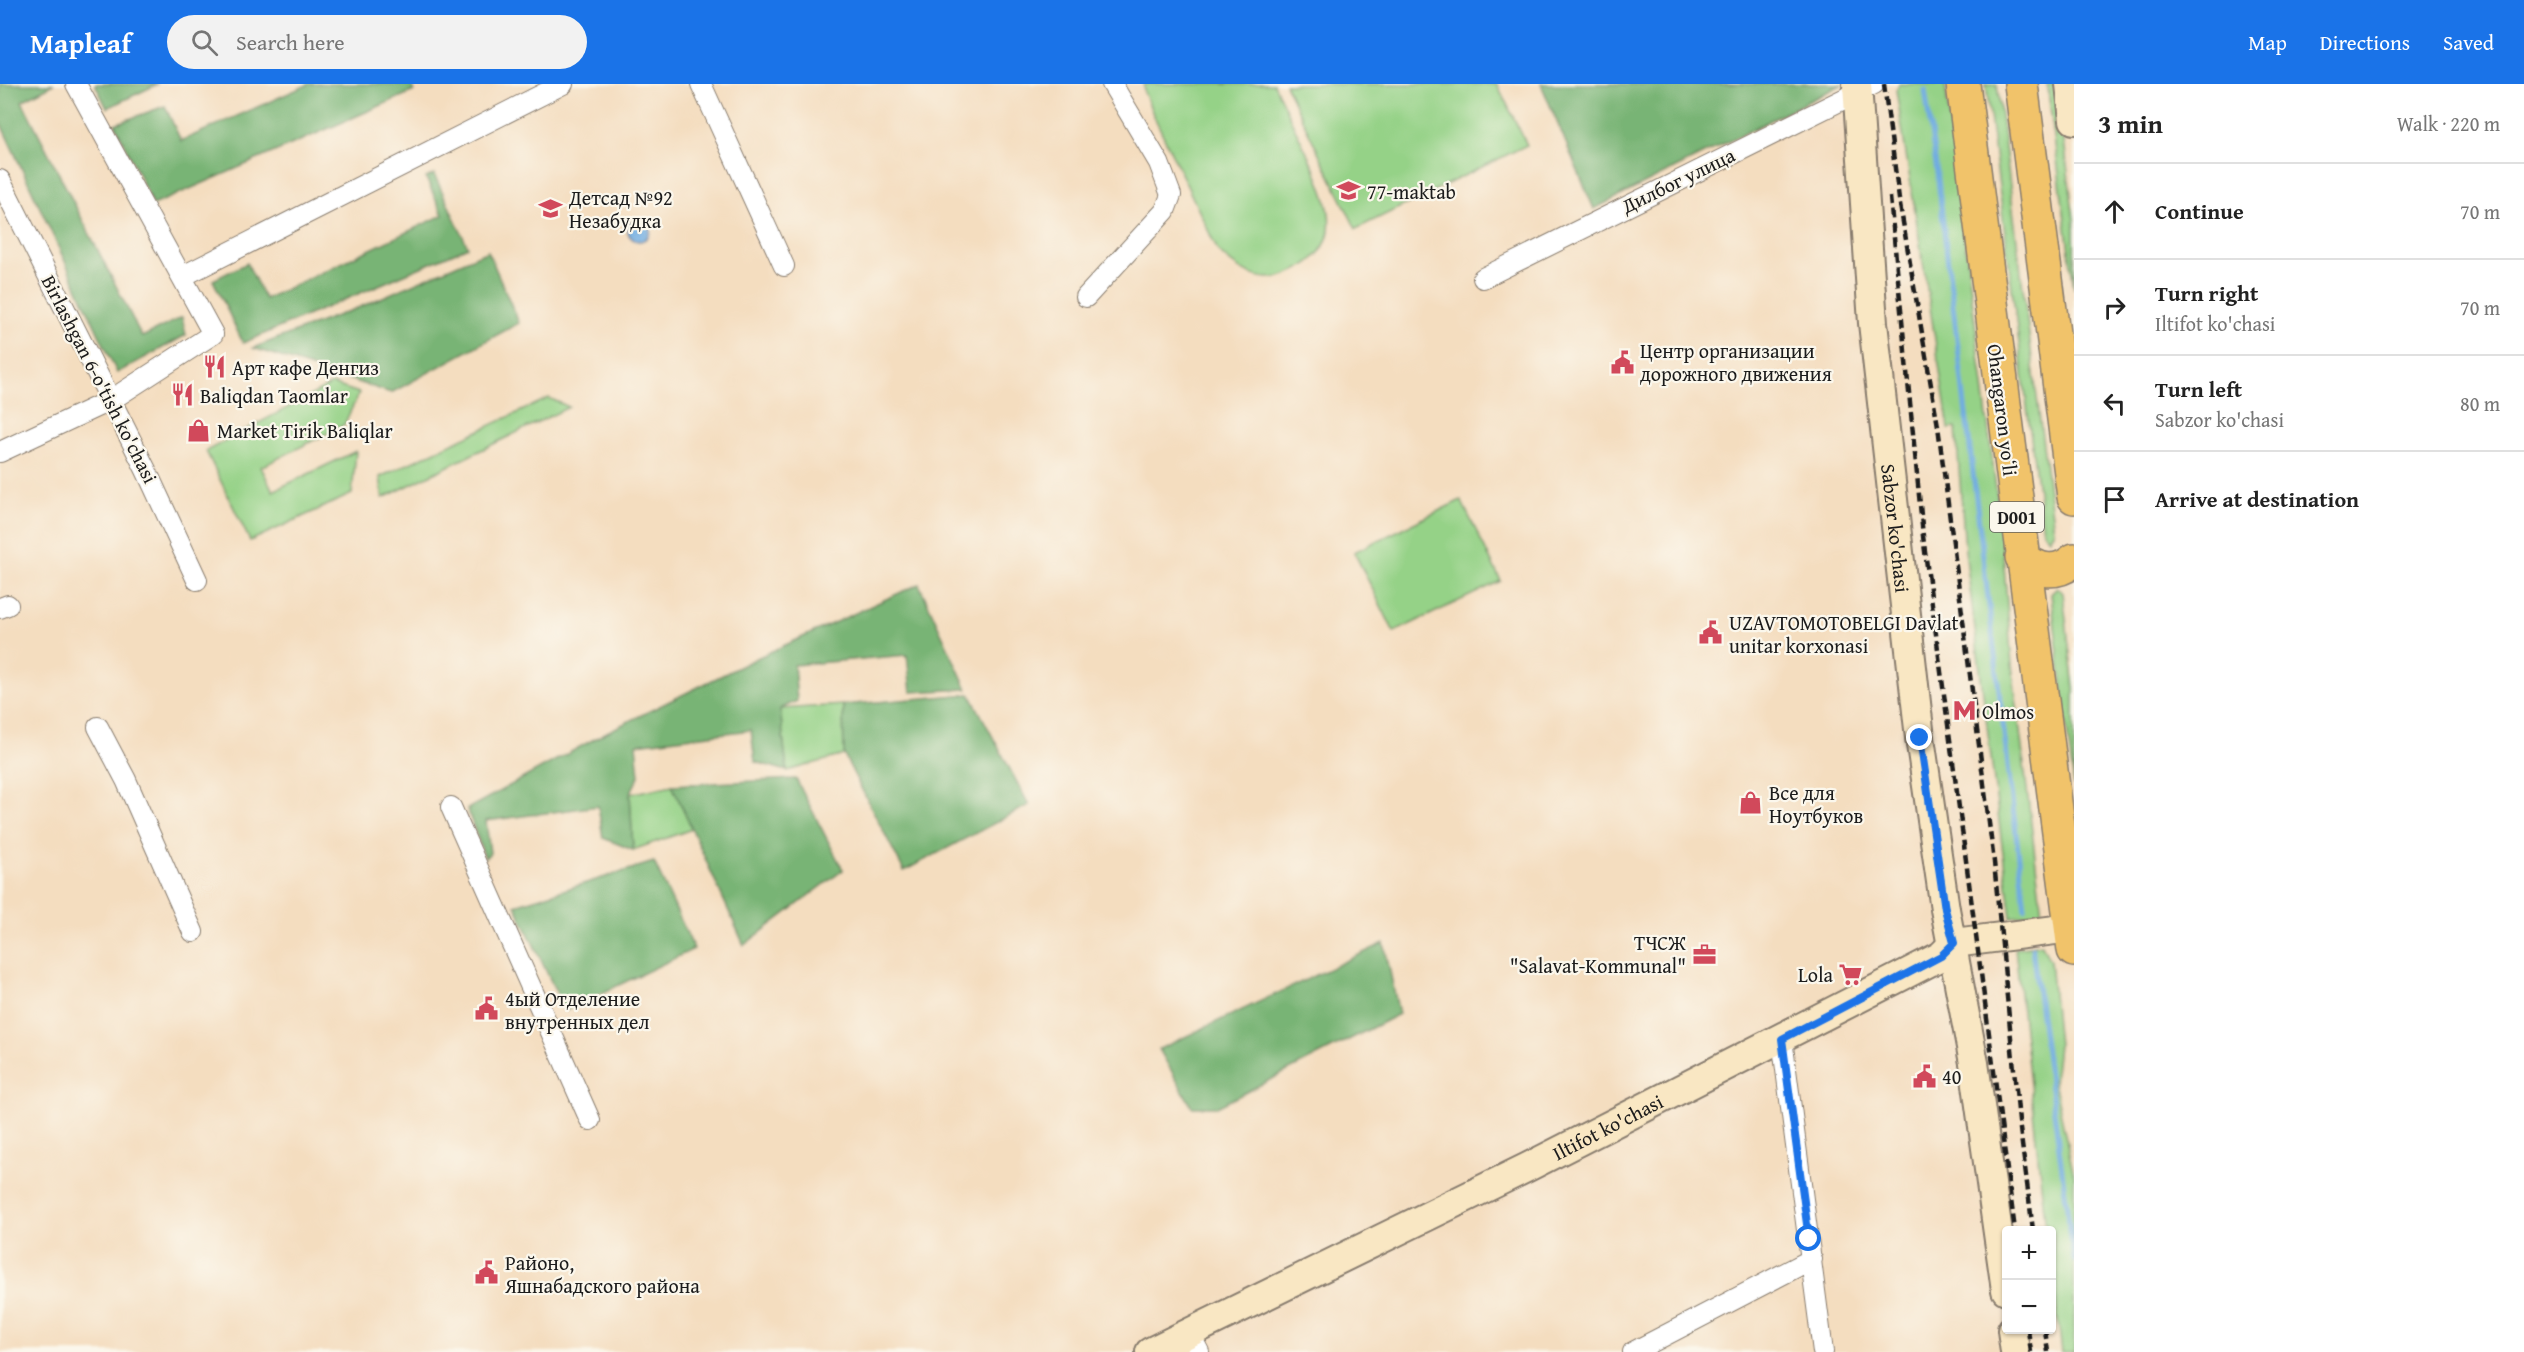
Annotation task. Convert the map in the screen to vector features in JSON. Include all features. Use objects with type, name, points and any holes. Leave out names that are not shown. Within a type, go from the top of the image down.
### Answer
[{"type":"highway","name":"Ohangaron yoʻli","points":[[1963,84],[2072,939]]},
{"type":"highway","points":[[2021,84],[2069,409],[2074,497]]},
{"type":"highway","points":[[2022,557],[2036,567],[2054,571],[2062,569],[2074,560]]},
{"type":"street","points":[[0,452],[111,400],[213,334],[76,84]]},
{"type":"street","points":[[183,276],[563,84]]},
{"type":"street","points":[[701,84],[784,266]]},
{"type":"street","points":[[1086,297],[1165,211],[1171,195],[1159,163],[1112,84]]},
{"type":"street","points":[[2070,84],[2074,120]]},
{"type":"street","name":"Дилбог улица","points":[[1484,278],[1863,86]]},
{"type":"street","name":"Sabzor ko'chasi","points":[[1863,86],[1872,311],[1888,479],[1920,738],[1945,909],[1954,943],[2005,1280]]},
{"type":"street","name":"Birlashgan 6-o'tish ko'chasi","points":[[0,180],[111,400],[197,580]]},
{"type":"street","points":[[98,727],[126,780],[193,932]]},
{"type":"street","points":[[451,807],[590,1120]]},
{"type":"street","points":[[1954,943],[2072,939]]},
{"type":"street","name":"Iltifot ko'chasi","points":[[1150,1352],[1194,1343],[1941,956],[1954,943]]},
{"type":"street","points":[[1782,1039],[1823,1352]]},
{"type":"street","points":[[1633,1352],[1812,1259]]},
{"type":"street","points":[[2013,1334],[2015,1352]]},
{"type":"green space","points":[[0,84],[54,84],[22,101],[142,337],[182,317],[186,335],[117,373],[0,122]]},
{"type":"green space","points":[[95,84],[158,84],[107,108]]},
{"type":"green space","points":[[309,84],[411,84],[414,91],[153,205],[115,124],[165,106],[181,141]]},
{"type":"green space","points":[[1144,84],[1274,84],[1322,187],[1327,204],[1330,220],[1328,236],[1321,250],[1308,263],[1278,277],[1259,277],[1233,264],[1218,251],[1153,114],[1144,92]]},
{"type":"green space","points":[[1285,84],[1497,84],[1527,145],[1356,229]]},
{"type":"green space","points":[[1541,84],[1843,84],[1594,209]]},
{"type":"green space","points":[[1899,84],[1945,84],[2001,529],[2012,665],[2042,914],[2011,917],[1965,550],[1956,428],[1949,429],[1896,90]]},
{"type":"green space","points":[[1986,84],[1997,84],[2054,531],[2049,539],[2043,532]]},
{"type":"green space","points":[[2047,84],[2057,84],[2074,220],[2074,289]]},
{"type":"green space","points":[[434,174],[468,247],[243,343],[213,280],[247,263],[265,299],[443,215],[426,178]]},
{"type":"green space","points":[[488,251],[519,323],[391,393],[253,348],[360,307]]},
{"type":"green space","points":[[332,384],[359,393],[344,425],[261,467],[273,491],[356,451],[352,494],[250,541],[206,451]]},
{"type":"green space","points":[[549,398],[569,407],[383,498],[380,477]]},
{"type":"green space","points":[[1461,500],[1501,581],[1394,632],[1354,552]]},
{"type":"green space","points":[[919,584],[967,689],[911,692],[907,655],[794,665],[797,701],[780,709],[787,771],[755,762],[751,730],[636,744],[639,776],[630,794],[633,850],[603,838],[598,806],[486,821],[490,853],[485,858],[467,809],[607,732],[759,657]]},
{"type":"green space","points":[[2057,588],[2063,593],[2074,689],[2074,786],[2051,594]]},
{"type":"green space","points":[[970,694],[1029,805],[904,871],[844,755],[843,705]]},
{"type":"green space","points":[[843,705],[844,755],[787,771],[780,709]]},
{"type":"green space","points":[[796,779],[843,870],[744,945],[672,785]]},
{"type":"green space","points":[[672,785],[692,829],[633,850],[630,794]]},
{"type":"green space","points":[[654,862],[694,949],[565,1011],[515,905]]},
{"type":"green space","points":[[1384,943],[1399,1014],[1217,1107],[1192,1107],[1159,1049]]},
{"type":"green space","points":[[2042,944],[2050,961],[2058,1045],[2054,1082],[2074,1176],[2074,1352],[2062,1352],[2056,1305],[2056,1226],[2046,1226],[2015,948]]},
{"type":"water","points":[[639,219],[647,222],[650,230],[647,238],[639,241],[631,238],[628,230],[631,222]]},
{"type":"waterway","points":[[1925,90],[1938,180],[2025,908]]},
{"type":"waterway","points":[[2032,948],[2074,1260]]},
{"type":"railway","points":[[1884,84],[1899,199],[1938,426],[1994,862],[2019,1121],[2032,1226]]},
{"type":"railway","points":[[1890,197],[1923,536],[2014,1226]]},
{"type":"railway","points":[[2029,1334],[2031,1352]]},
{"type":"railway","points":[[2046,1334],[2048,1352]]},
{"type":"place","name":"77-maktab","points":[[1349,191]]},
{"type":"place","name":"Детсад №92 Незабудка","points":[[551,209]]},
{"type":"place","name":"Центр организации дорожного движения","points":[[1622,362]]},
{"type":"place","name":"Арт кафе Денгиз","points":[[214,367]]},
{"type":"place","name":"Baliqdan Taomlar","points":[[182,395]]},
{"type":"place","name":"Market Tirik Baliqlar","points":[[199,430]]},
{"type":"place","name":"UZAVTOMOTOBELGI Davlat unitar korxonasi","points":[[1711,633]]},
{"type":"place","name":"Olmos","points":[[1964,711]]},
{"type":"place","name":"Все для Ноутбуков","points":[[1751,803]]},
{"type":"place","name":"ТЧСЖ \"Salavat-Kommunal\"","points":[[1704,954]]},
{"type":"place","name":"Lola","points":[[1851,974]]},
{"type":"place","name":"4ый Отделение внутренных дел","points":[[487,1009]]},
{"type":"place","name":"40","points":[[1924,1076]]},
{"type":"place","name":"Районо, Яшнабадского района","points":[[487,1273]]},
{"type":"route","points":[[1809,1239],[1782,1039],[1941,956],[1954,943],[1945,909],[1920,738]]}]
